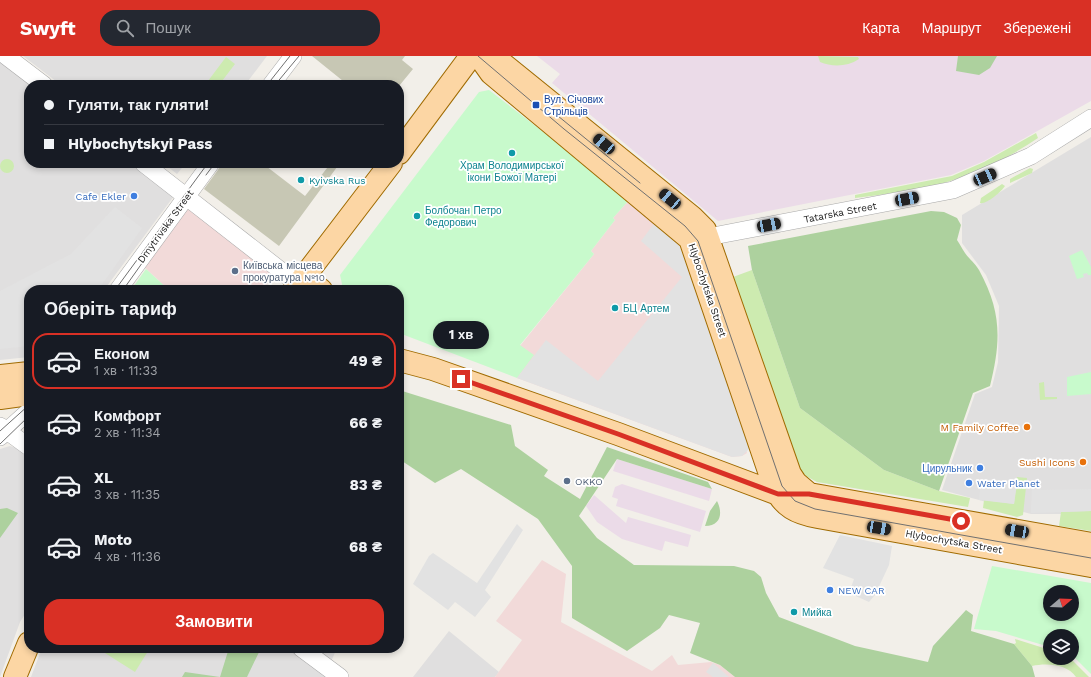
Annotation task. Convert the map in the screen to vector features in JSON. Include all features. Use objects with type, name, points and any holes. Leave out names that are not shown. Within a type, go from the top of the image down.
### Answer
[{"type":"main road","points":[[404,146],[472,56]]},
{"type":"main road","name":"Hlybochytska Street","points":[[479,56],[491,73],[682,230],[700,240]]},
{"type":"main road","name":"Hlybochytska Street","points":[[493,56],[699,224],[700,240],[786,461],[794,490],[794,510],[818,517],[1091,566]]},
{"type":"main road","points":[[299,284],[387,168]]},
{"type":"main road","points":[[404,359],[618,434],[794,490]]},
{"type":"main road","points":[[0,376],[24,374]]},
{"type":"main road","points":[[0,398],[24,395]]},
{"type":"main road","name":"Hlybochytska Street","points":[[794,490],[1091,544]]},
{"type":"main road","points":[[15,677],[25,653]]},
{"type":"street","points":[[6,56],[37,80]]},
{"type":"street","points":[[275,80],[293,56]]},
{"type":"street","name":"Tatarska Street","points":[[700,240],[953,190],[1032,156],[1091,118]]},
{"type":"street","points":[[149,168],[299,284]]},
{"type":"street","name":"Dmytrivska Street","points":[[122,285],[207,168]]},
{"type":"street","points":[[24,415],[3,431],[24,445]]},
{"type":"street","points":[[308,653],[340,677]]},
{"type":"shaded area","points":[[23,56],[267,56],[249,80],[54,80]]},
{"type":"shaded area","points":[[312,56],[405,56],[402,60],[413,69],[404,80],[342,80]]},
{"type":"shaded area","points":[[537,56],[1091,56],[1091,101],[984,161],[951,175],[718,221],[552,83],[560,74]]},
{"type":"shaded area","points":[[0,62],[24,80],[24,168],[139,168],[174,196],[108,285],[24,285],[24,358],[0,360]]},
{"type":"shaded area","points":[[1091,137],[1091,514],[1031,514],[942,490],[975,394],[992,387],[998,362],[999,306],[986,275],[962,243],[962,215]]},
{"type":"shaded area","points":[[169,168],[182,168],[177,174]]},
{"type":"shaded area","points":[[219,168],[269,168],[305,196],[327,168],[336,168],[279,246],[204,189]]},
{"type":"shaded area","points":[[630,199],[679,240],[698,281],[694,288],[747,453],[742,456],[732,457],[517,378],[520,346],[594,254],[591,251],[615,220],[613,218]]},
{"type":"shaded area","points":[[188,204],[274,276],[267,285],[164,285],[143,266]]},
{"type":"shaded area","points":[[115,207],[142,228],[102,285],[24,285],[24,347],[0,349],[0,291],[71,254]]},
{"type":"shaded area","points":[[656,221],[679,240],[698,281],[694,288],[705,319],[711,317],[750,448],[742,456],[732,457],[517,378],[546,340],[598,381],[682,277],[641,241]]},
{"type":"shaded area","points":[[10,446],[16,448],[24,455],[24,616],[20,622],[0,677],[0,449]]},
{"type":"shaded area","points":[[617,459],[712,489],[709,501],[613,471]]},
{"type":"shaded area","points":[[981,480],[1017,484],[1014,504],[979,500]]},
{"type":"shaded area","points":[[1032,482],[1040,482],[1041,490],[1091,489],[1091,511],[1031,513]]},
{"type":"shaded area","points":[[622,484],[706,511],[700,532],[616,506],[618,499],[612,497],[615,487]]},
{"type":"shaded area","points":[[594,495],[626,523],[628,517],[691,535],[688,547],[665,541],[662,551],[622,539],[597,522],[586,506]]},
{"type":"shaded area","points":[[517,524],[523,530],[485,590],[491,597],[475,617],[455,602],[448,610],[413,584],[429,556],[433,553],[477,583]]},
{"type":"shaded area","points":[[840,535],[892,546],[889,565],[875,595],[869,602],[849,593],[854,579],[823,568]]},
{"type":"shaded area","points":[[542,560],[566,574],[561,622],[652,671],[672,655],[678,665],[711,662],[720,665],[735,677],[495,677],[522,640],[496,621]]},
{"type":"shaded area","points":[[449,631],[499,672],[495,677],[413,677]]},
{"type":"shaded area","points":[[40,653],[335,653],[326,673],[332,677],[31,677]]},
{"type":"shaded area","points":[[713,663],[729,677],[713,677],[706,672]]},
{"type":"green space","points":[[818,56],[858,57],[859,59],[845,65],[829,65],[820,62]]},
{"type":"green space","points":[[958,56],[997,56],[990,68],[979,75],[956,71]]},
{"type":"green space","points":[[226,57],[235,64],[223,80],[209,80]]},
{"type":"green space","points":[[489,90],[630,199],[613,218],[615,220],[591,251],[594,254],[520,345],[534,355],[517,378],[404,335],[404,285],[342,285],[340,275],[479,92]]},
{"type":"green space","points":[[1036,133],[1038,138],[1013,154],[957,179],[919,189],[855,198],[855,195],[952,176],[984,162]]},
{"type":"green space","points":[[4,159],[10,159],[14,163],[14,169],[10,173],[4,173],[0,169],[0,163]]},
{"type":"green space","points":[[1030,168],[1033,169],[1032,173],[1010,183],[1010,179]]},
{"type":"green space","points":[[1002,184],[1005,186],[997,195],[986,202],[980,203],[981,198]]},
{"type":"green space","points":[[931,211],[944,212],[957,218],[961,225],[957,240],[987,285],[992,300],[997,327],[996,355],[990,386],[973,393],[939,491],[884,470],[800,408],[752,270],[748,246]]},
{"type":"green space","points":[[1082,250],[1091,267],[1091,275],[1088,275],[1087,273],[1083,274],[1084,277],[1077,279],[1069,256]]},
{"type":"green space","points":[[146,269],[164,285],[135,285]]},
{"type":"green space","points":[[752,270],[800,408],[884,470],[939,491],[970,498],[968,507],[817,482],[806,476],[800,469],[733,277]]},
{"type":"green space","points":[[1091,372],[1091,394],[1067,396],[1067,377]]},
{"type":"green space","points":[[1044,382],[1045,397],[1057,397],[1057,399],[1040,400],[1039,383]]},
{"type":"green space","points":[[404,392],[511,425],[515,446],[548,470],[544,476],[580,499],[607,447],[708,482],[712,489],[617,459],[579,516],[597,538],[634,565],[734,566],[754,571],[761,577],[766,593],[779,617],[855,646],[928,662],[933,646],[966,610],[973,615],[971,631],[1014,644],[1032,666],[1035,677],[735,677],[720,665],[690,653],[700,623],[669,615],[660,628],[627,651],[572,618],[572,566],[538,519],[461,469],[435,483],[404,462]]},
{"type":"green space","points":[[1017,477],[1027,478],[1023,515],[1017,517],[983,508],[984,500],[1014,504]]},
{"type":"green space","points":[[717,501],[720,510],[719,518],[714,524],[705,526],[710,511]]},
{"type":"green space","points":[[7,508],[18,513],[0,538],[0,509]]},
{"type":"green space","points":[[1091,511],[1091,531],[1059,526],[1061,512]]},
{"type":"green space","points":[[992,566],[1091,583],[1091,674],[1079,662],[1079,629],[1043,629],[1043,645],[996,631],[974,629]]},
{"type":"green space","points":[[1015,639],[1043,648],[1044,665],[1032,666],[1014,644],[1016,643]]},
{"type":"green space","points":[[105,653],[147,653],[135,672]]},
{"type":"green space","points":[[227,653],[259,653],[247,677],[220,677]]},
{"type":"green space","points":[[1050,665],[1077,665],[1089,677],[1076,677],[1067,669]]},
{"type":"green space","points":[[185,672],[220,677],[182,677]]},
{"type":"tram line","points":[[271,80],[290,56]]},
{"type":"tram line","points":[[279,80],[299,56]]},
{"type":"tram line","points":[[478,56],[564,129],[685,226],[698,241],[782,486],[795,501],[815,509],[1091,558]]},
{"type":"tram line","points":[[547,107],[640,183]]},
{"type":"tram line","points":[[119,285],[204,168]]},
{"type":"tram line","points":[[206,175],[211,168]]},
{"type":"tram line","points":[[127,285],[145,259]]},
{"type":"tram line","points":[[0,431],[24,409]]},
{"type":"tram line","points":[[0,444],[24,421]]},
{"type":"place","name":"Вул. Січових Стрільців","points":[[536,105]]},
{"type":"place","name":"Храм Володимирської ікони Божої Матері","points":[[512,153]]},
{"type":"place","name":"Kyivska Rus","points":[[301,180]]},
{"type":"place","name":"Cafe Ekler","points":[[134,196]]},
{"type":"place","name":"Болбочан Петро Федорович","points":[[417,216]]},
{"type":"place","name":"Київська місцева прокуратура №10","points":[[235,271]]},
{"type":"place","name":"БЦ Артем","points":[[615,308]]},
{"type":"place","name":"M Family Coffee","points":[[1027,427]]},
{"type":"place","name":"Sushi Icons","points":[[1083,462]]},
{"type":"place","name":"Цирульник","points":[[980,468]]},
{"type":"place","name":"OKKO","points":[[567,481]]},
{"type":"place","name":"Water Planet","points":[[969,483]]},
{"type":"place","name":"NEW CAR","points":[[830,590]]},
{"type":"place","name":"Мийка","points":[[794,612]]},
{"type":"route","points":[[461,379],[618,434],[778,494],[809,494],[961,521]]}]
